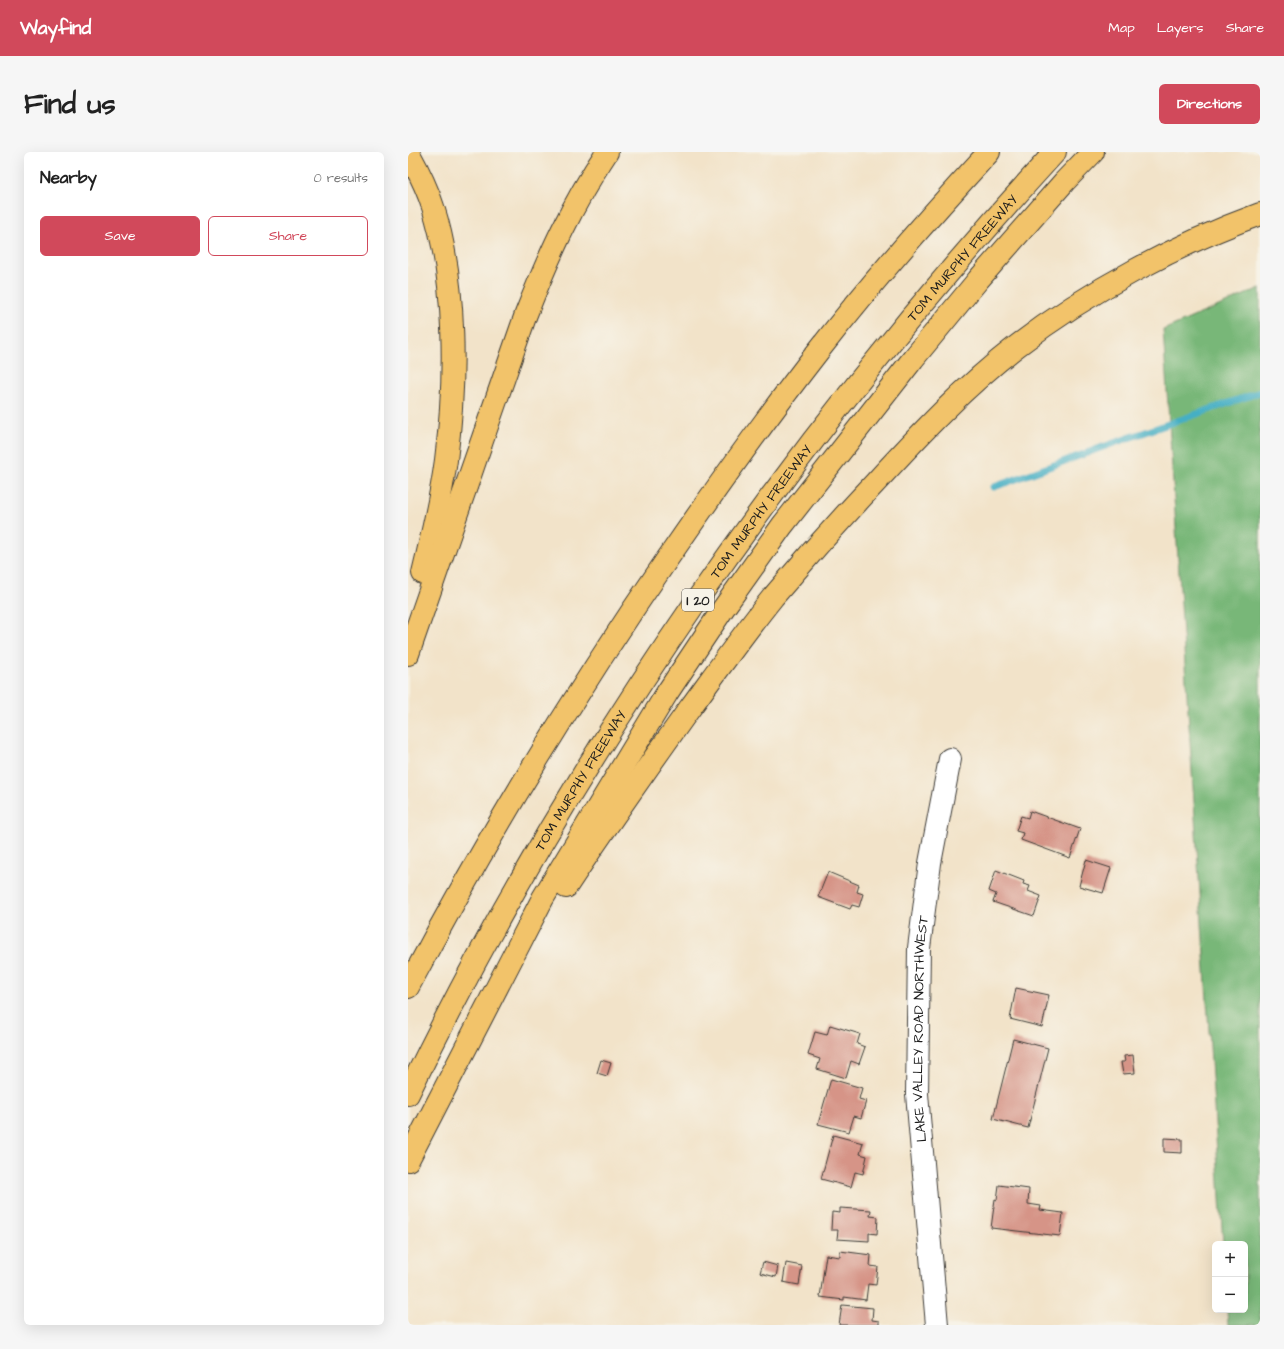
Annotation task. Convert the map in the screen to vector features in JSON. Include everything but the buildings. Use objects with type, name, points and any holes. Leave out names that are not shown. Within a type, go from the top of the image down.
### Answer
[{"type":"highway","points":[[408,152],[433,207],[444,251],[450,299],[452,352],[452,406],[446,461],[436,518],[408,638]]},
{"type":"highway","points":[[408,654],[539,280],[567,218],[594,170],[607,152]]},
{"type":"highway","points":[[408,987],[474,866],[560,721],[607,648],[692,524],[739,457],[819,350],[907,244],[989,152]]},
{"type":"highway","name":"TOM MURPHY FREEWAY","points":[[408,1094],[505,907],[563,806],[614,725],[705,589],[789,473],[880,356],[943,278],[1055,152]]},
{"type":"highway","points":[[408,1160],[543,898],[667,693],[723,609],[782,526],[913,359],[978,280],[1064,182],[1093,152]]},
{"type":"highway","points":[[468,1044],[552,908],[650,765],[718,670],[778,592],[838,523],[920,434],[976,379],[1055,318],[1100,290],[1161,257],[1227,226],[1260,214]]},
{"type":"street","name":"LAKE VALLEY ROAD NORTHWEST","points":[[937,1325],[916,1094],[919,956],[930,863],[950,759]]},
{"type":"green space","points":[[1260,288],[1260,1325],[1228,1325],[1227,1313],[1248,1313],[1248,1241],[1223,1241],[1163,330]]},
{"type":"waterway","points":[[994,487],[1260,392]]}]
